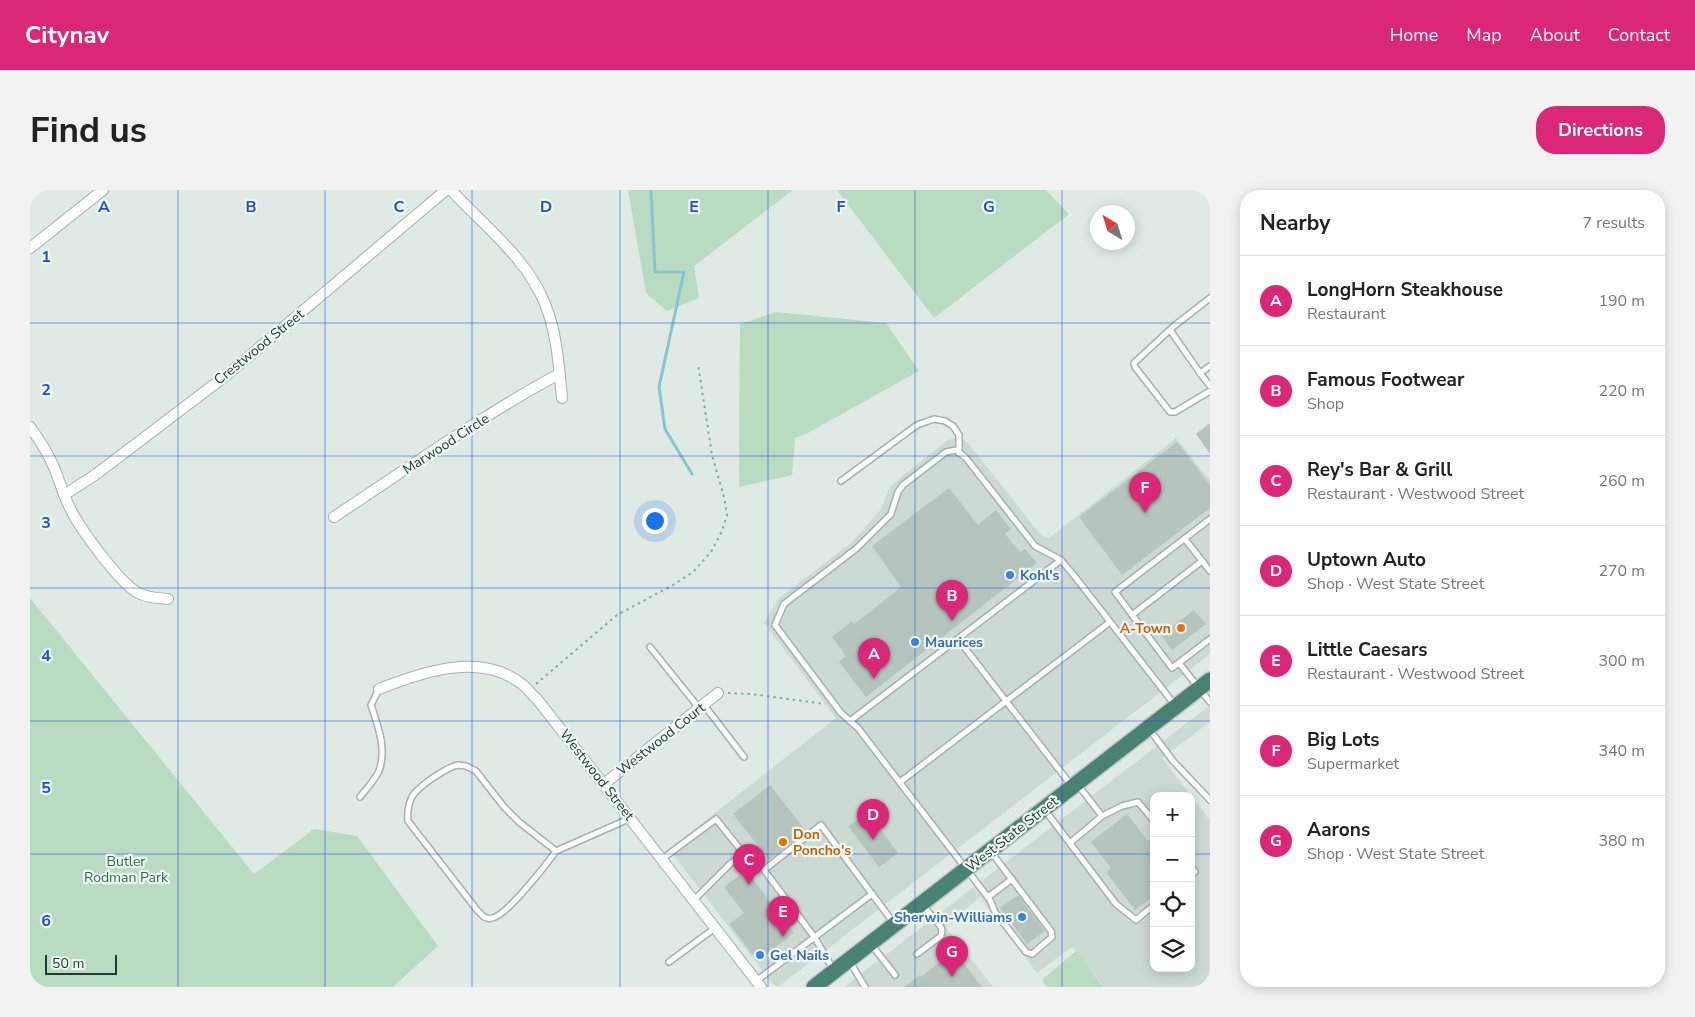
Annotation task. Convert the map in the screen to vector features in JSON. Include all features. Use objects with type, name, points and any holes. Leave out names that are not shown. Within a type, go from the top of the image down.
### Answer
[{"type":"highway","name":"West State Street","points":[[814,987],[1204,685]]},
{"type":"street","points":[[30,248],[104,190]]},
{"type":"street","name":"Crestwood Street","points":[[64,495],[95,475],[228,374],[446,190]]},
{"type":"street","points":[[451,190],[520,261],[546,305],[550,319],[562,398]]},
{"type":"street","name":"Marwood Circle","points":[[334,516],[529,390],[559,374]]},
{"type":"street","points":[[30,427],[52,463],[71,510],[86,535],[122,580],[139,593],[153,598],[168,599]]},
{"type":"street","name":"Westwood Street","points":[[379,690],[440,670],[468,666],[496,671],[522,684],[631,818],[758,984]]},
{"type":"street","name":"Westwood Court","points":[[604,784],[718,693]]},
{"type":"lane","points":[[1210,298],[1170,330],[1134,363],[1134,367],[1170,412],[1175,412],[1210,391]]},
{"type":"lane","points":[[1170,330],[1210,386]]},
{"type":"lane","points":[[1200,373],[1210,366]]},
{"type":"lane","points":[[841,481],[917,425],[934,419],[945,420],[953,426],[959,435],[960,453]]},
{"type":"lane","points":[[990,850],[1051,931],[1052,938],[1032,954],[1028,954],[995,912],[988,897],[900,782],[858,728],[835,705],[775,625],[784,604],[857,548],[891,514],[898,492],[903,484],[946,452],[956,450],[960,453],[966,458],[1035,546],[1061,560],[1176,707]]},
{"type":"lane","points":[[1210,528],[1208,521],[1115,592],[1172,668],[1210,639]]},
{"type":"lane","points":[[1185,538],[1210,571]]},
{"type":"lane","points":[[850,721],[1061,560]]},
{"type":"lane","points":[[1132,615],[1202,561]]},
{"type":"lane","points":[[900,782],[1110,622]]},
{"type":"lane","points":[[958,639],[1006,701],[1102,816]]},
{"type":"lane","points":[[650,647],[744,757]]},
{"type":"lane","points":[[1179,663],[1204,685],[1210,702]]},
{"type":"lane","points":[[360,797],[378,772],[381,758],[381,734],[371,705],[379,690]]},
{"type":"lane","points":[[1149,728],[1174,761],[1210,800]]},
{"type":"lane","points":[[556,851],[519,822],[504,807],[476,771],[466,766],[451,766],[415,793],[409,803],[407,813],[408,821],[412,827],[477,910],[488,919],[498,916],[505,910],[556,851],[631,818]]},
{"type":"lane","points":[[1070,843],[1102,816],[1122,806],[1138,802],[1150,816]]},
{"type":"lane","points":[[1044,809],[1116,904],[1136,920],[1150,908]]},
{"type":"lane","points":[[662,860],[716,819],[744,854],[730,864],[694,900]]},
{"type":"lane","points":[[834,972],[815,938],[764,870],[821,825],[895,924]]},
{"type":"lane","points":[[988,897],[1012,879]]},
{"type":"lane","points":[[758,984],[872,894]]},
{"type":"lane","points":[[917,954],[941,936],[942,931],[941,927],[922,904]]},
{"type":"lane","points":[[669,962],[715,928]]},
{"type":"lane","points":[[870,944],[895,975]]},
{"type":"lane","points":[[849,960],[865,987]]},
{"type":"path","points":[[529,691],[618,614],[660,593],[693,572],[712,552],[727,515],[712,454],[698,364]]},
{"type":"path","points":[[718,693],[751,694],[835,705]]},
{"type":"path","points":[[744,854],[764,870]]},
{"type":"shaded area","points":[[959,437],[968,443],[1041,535],[1049,538],[1176,438],[1210,480],[1210,654],[778,987],[771,982],[669,849],[836,718],[764,623],[778,599],[851,543],[881,509],[890,486],[948,440]]},
{"type":"shaded area","points":[[1210,705],[1210,722],[1162,758],[1188,792],[1150,792],[1150,972],[1195,972],[1195,801],[1210,820],[1210,987],[1104,987],[1072,947],[1037,973],[980,897],[945,926],[993,987],[844,987]]},
{"type":"green space","points":[[628,190],[793,190],[694,266],[699,298],[667,311],[646,293]]},
{"type":"green space","points":[[837,190],[1046,190],[1069,214],[934,318]]},
{"type":"green space","points":[[776,312],[886,323],[919,371],[806,434],[795,438],[792,475],[739,487],[740,324]]},
{"type":"green space","name":"Butler Rodman Park","points":[[30,598],[254,874],[314,829],[357,836],[438,946],[393,987],[30,987]]},
{"type":"green space","points":[[1076,951],[1103,987],[1047,987],[1042,980]]},
{"type":"building","points":[[1210,423],[1210,454],[1196,434]]},
{"type":"building","points":[[1177,442],[1210,485],[1210,508],[1122,575],[1079,517]]},
{"type":"building","points":[[949,488],[978,525],[996,510],[1011,529],[1005,534],[1020,552],[1025,549],[1037,563],[866,697],[839,662],[846,656],[832,637],[852,621],[854,624],[901,587],[872,546]]},
{"type":"building","points":[[1194,610],[1206,624],[1172,650],[1161,635]]},
{"type":"building","points":[[770,785],[806,831],[769,860],[733,814]]},
{"type":"building","points":[[868,813],[898,853],[879,867],[848,826]]},
{"type":"building","points":[[1127,814],[1148,841],[1150,839],[1150,899],[1135,910],[1106,872],[1111,868],[1091,842]]},
{"type":"building","points":[[746,870],[794,933],[758,961],[729,924],[744,913],[724,887]]},
{"type":"building","points":[[1018,895],[1045,931],[1027,944],[1000,908]]},
{"type":"building","points":[[954,951],[982,987],[904,987],[920,975],[921,977]]},
{"type":"waterway","points":[[651,190],[655,272],[684,272],[659,387],[665,429],[692,474]]},
{"type":"place","name":"Big Lots","points":[[1145,513]]},
{"type":"place","name":"Kohl's","points":[[1010,575]]},
{"type":"place","name":"Famous Footwear","points":[[952,621]]},
{"type":"place","name":"A-Town","points":[[1181,628]]},
{"type":"place","name":"Maurices","points":[[915,642]]},
{"type":"place","name":"LongHorn Steakhouse","points":[[874,679]]},
{"type":"place","name":"Uptown Auto","points":[[873,840]]},
{"type":"place","name":"Don Poncho's","points":[[783,842]]},
{"type":"place","name":"Rey's Bar & Grill","points":[[749,885]]},
{"type":"place","name":"Sherwin-Williams","points":[[1022,917]]},
{"type":"place","name":"Little Caesars","points":[[783,937]]},
{"type":"place","name":"Gel Nails","points":[[760,955]]},
{"type":"place","name":"Aarons","points":[[952,977]]}]
